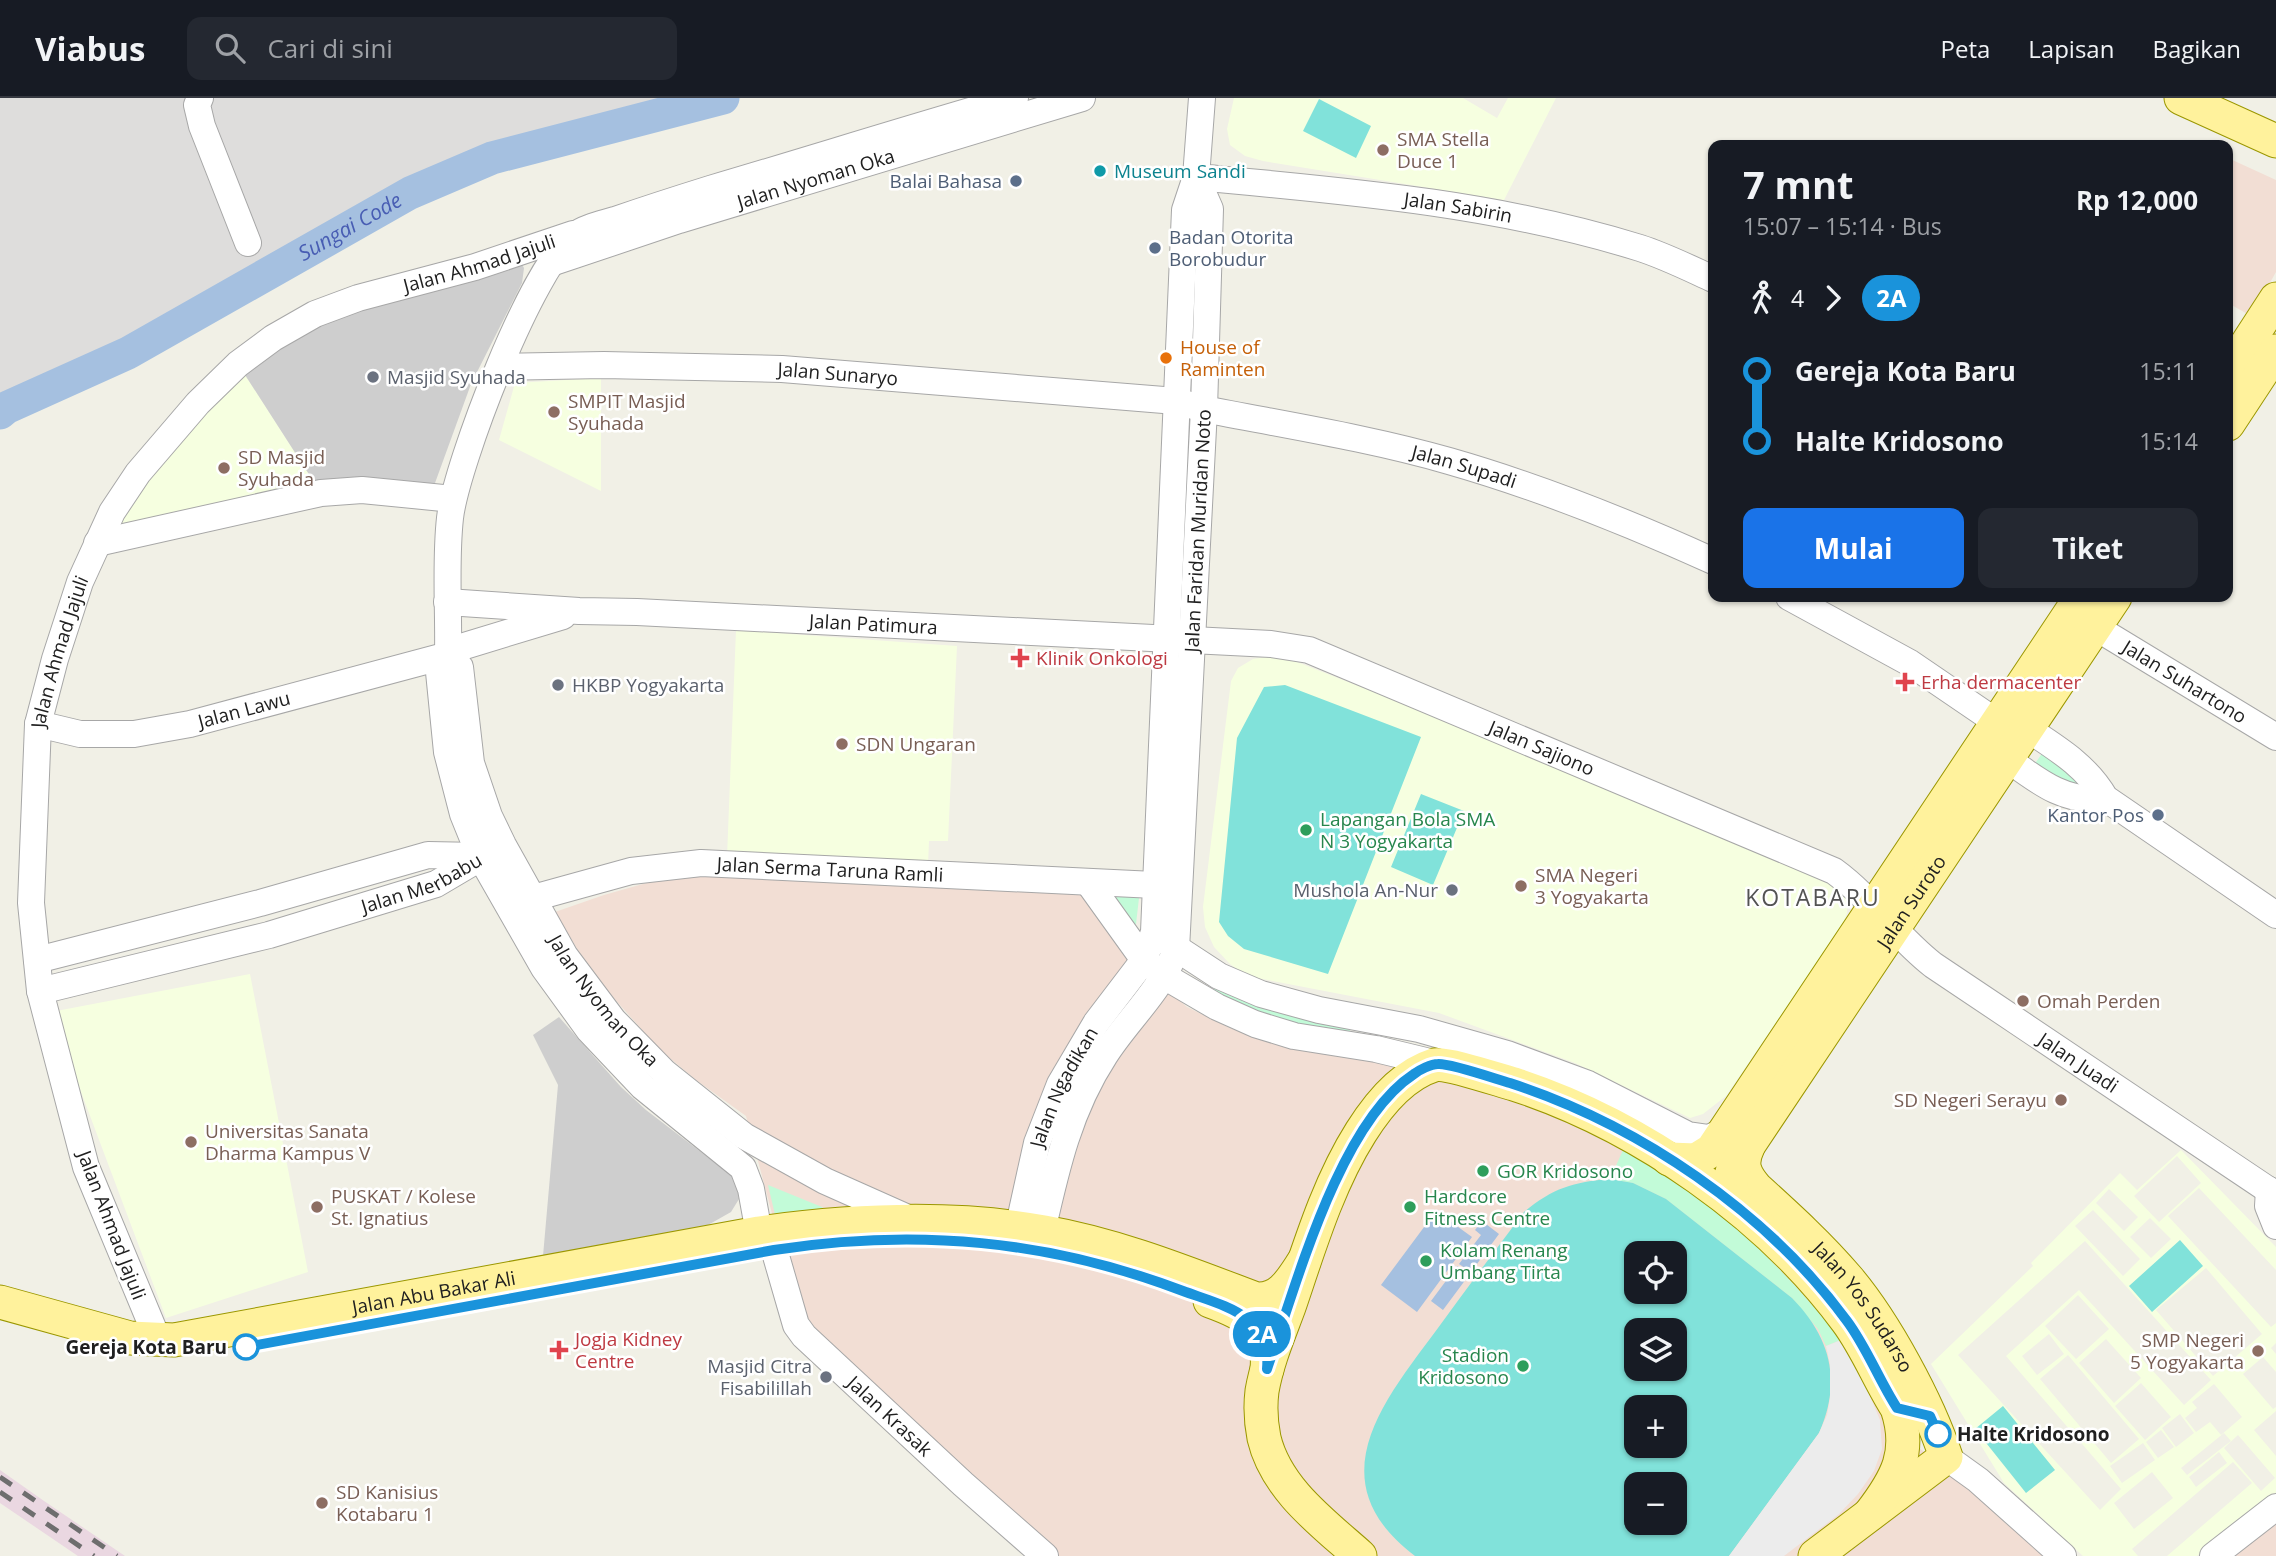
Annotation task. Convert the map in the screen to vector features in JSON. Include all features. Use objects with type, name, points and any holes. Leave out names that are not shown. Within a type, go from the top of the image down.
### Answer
[{"type":"main road","points":[[2182,98],[2276,141]]},
{"type":"main road","points":[[2233,365],[2276,299]]},
{"type":"main road","points":[[2233,416],[2276,351]]},
{"type":"main road","name":"Jalan Suroto","points":[[1744,1212],[1734,1197],[1730,1178],[1737,1138],[2004,733],[2078,602]]},
{"type":"main road","name":"Jalan Suroto","points":[[2004,733],[2095,626],[2112,602]]},
{"type":"main road","points":[[1360,1556],[1297,1497],[1279,1474],[1271,1458],[1262,1425],[1261,1406],[1267,1369],[1304,1261],[1345,1161],[1363,1129],[1404,1081],[1416,1072],[1438,1064]]},
{"type":"main road","name":"Jalan Yos Sudarso","points":[[1438,1064],[1505,1082],[1583,1096],[1718,1191],[1789,1254],[1831,1299],[1868,1353],[1897,1408],[1903,1433],[1902,1454],[1895,1478],[1870,1514]]},
{"type":"main road","name":"Jalan Suroto","points":[[1669,1159],[1688,1161],[1701,1158],[1737,1138]]},
{"type":"main road","name":"Jalan Yos Sudarso","points":[[1737,1138],[1748,1178],[1835,1264],[1862,1297],[1930,1416],[1946,1457]]},
{"type":"main road","name":"Jalan Abu Bakar Ali","points":[[0,1322],[128,1357],[175,1359],[766,1241],[845,1222],[916,1221],[1030,1230],[1148,1259],[1256,1299],[1265,1299],[1280,1293],[1304,1261]]},
{"type":"main road","name":"Jalan Abu Bakar Ali","points":[[0,1302],[116,1335],[174,1340],[766,1241],[909,1240],[1017,1247],[1068,1256],[1142,1276],[1240,1313],[1259,1329],[1264,1338],[1268,1348],[1267,1369]]},
{"type":"main road","points":[[1815,1556],[1946,1457]]},
{"type":"street","points":[[200,98],[197,106],[202,126],[248,243]]},
{"type":"street","name":"Jalan Nyoman Oka","points":[[766,1241],[743,1168],[665,1106],[623,1067],[556,987],[520,901],[492,851],[471,763],[460,667],[448,653],[449,533],[453,499],[462,463],[500,367],[551,263],[563,246],[578,233],[676,210],[746,189],[900,141],[1015,98]]},
{"type":"street","name":"Jalan Nyoman Oka","points":[[900,141],[1082,98]]},
{"type":"street","name":"Jalan Faridan Muridan Noto","points":[[1168,886],[1179,639],[1176,401],[1185,210],[1196,177],[1202,98]]},
{"type":"street","name":"Jalan Faridan Muridan Noto","points":[[1179,639],[1203,409],[1210,209],[1196,177]]},
{"type":"street","name":"Jalan Sabirin","points":[[1196,177],[1418,199],[1532,219],[1642,248],[1708,277]]},
{"type":"street","name":"Jalan Nyoman Oka","points":[[551,263],[676,210]]},
{"type":"street","name":"Jalan Ahmad Jajuli","points":[[158,1340],[86,1167],[40,991],[31,903],[38,724],[64,629],[97,543],[124,492],[198,402],[273,338],[315,314],[358,298],[475,267],[578,233]]},
{"type":"street","name":"Jalan Sunaryo","points":[[500,367],[604,365],[782,369],[1176,401],[1203,409]]},
{"type":"street","name":"Jalan Supadi","points":[[1203,409],[1376,442],[1449,460],[1557,495],[1708,559]]},
{"type":"street","points":[[97,543],[321,493],[362,490],[453,499]]},
{"type":"street","name":"Jalan Patimura","points":[[447,602],[579,611],[1179,639]]},
{"type":"street","points":[[1798,602],[1910,663],[2004,733],[2064,796],[2084,801],[2105,799]]},
{"type":"street","name":"Jalan Patimura","points":[[448,653],[579,611]]},
{"type":"street","name":"Jalan Suhartono","points":[[2095,626],[2276,737]]},
{"type":"street","name":"Jalan Sajiono","points":[[1179,639],[1285,645],[1320,654],[1821,863],[1848,881],[1884,917]]},
{"type":"street","name":"Jalan Lawu","points":[[38,724],[80,734],[134,734],[190,724],[448,653]]},
{"type":"street","points":[[2004,733],[2077,764],[2092,779],[2105,799],[2276,915]]},
{"type":"street","name":"Jalan Merbabu","points":[[37,960],[260,903],[428,855],[492,851]]},
{"type":"street","name":"Jalan Merbabu","points":[[40,991],[269,935],[436,884],[492,851]]},
{"type":"street","name":"Jalan Serma Taruna Ramli","points":[[520,901],[631,871],[701,863],[1168,886]]},
{"type":"street","points":[[1088,882],[1154,968],[1217,1007],[1255,1024],[1294,1035],[1376,1049],[1438,1064]]},
{"type":"street","points":[[1154,968],[1154,932],[1168,886]]},
{"type":"street","points":[[1168,886],[1176,948]]},
{"type":"street","name":"Jalan Nyoman Oka","points":[[520,901],[630,1039],[687,1093],[744,1136],[779,1157],[852,1194],[916,1221]]},
{"type":"street","points":[[260,903],[269,935]]},
{"type":"street","name":"Jalan Juadi","points":[[1884,917],[1933,965],[2274,1188],[2268,1206],[2276,1226]]},
{"type":"street","points":[[1154,932],[1219,976],[1261,994],[1301,1006],[1419,1029],[1475,1044],[1539,1065],[1583,1096],[1688,1135],[1737,1138]]},
{"type":"street","points":[[1154,968],[1176,948]]},
{"type":"street","name":"Jalan Ngadikan","points":[[1030,1230],[1037,1143],[1071,1089],[1117,1037],[1154,968]]},
{"type":"street","name":"Jalan Krasak","points":[[766,1241],[796,1325],[804,1336],[963,1484],[1045,1556]]},
{"type":"street","points":[[1946,1457],[1971,1474],[2063,1556]]},
{"type":"street","points":[[2213,1556],[2276,1507]]},
{"type":"shaded area","points":[[0,98],[741,98],[493,162],[414,198],[130,355],[0,415]]},
{"type":"shaded area","name":"SMA Stella Duce 1","points":[[1234,98],[1463,98],[1497,118],[1508,98],[1556,98],[1504,200],[1245,156],[1230,145],[1227,129]]},
{"type":"shaded area","points":[[1319,99],[1371,126],[1356,158],[1303,131]]},
{"type":"shaded area","points":[[2233,160],[2276,180],[2276,272],[2251,316],[2233,306]]},
{"type":"shaded area","points":[[521,263],[524,268],[522,283],[471,384],[431,494],[321,493],[238,364],[315,314]]},
{"type":"shaded area","name":"SD Masjid Syuhada","points":[[238,364],[321,493],[97,543]]},
{"type":"shaded area","name":"SMPIT Masjid Syuhada","points":[[601,378],[601,491],[499,440],[515,383]]},
{"type":"shaded area","name":"SDN Ungaran","points":[[736,630],[957,646],[948,841],[929,841],[928,865],[727,857]]},
{"type":"shaded area","name":"SMA Negeri 3 Yogyakarta","points":[[1274,656],[1297,662],[1634,794],[1842,890],[1847,900],[1847,913],[1843,924],[1726,1096],[1703,1114],[1690,1118],[1575,1063],[1439,1013],[1247,976],[1230,964],[1214,947],[1205,927],[1203,907],[1231,681],[1238,668],[1253,659]]},
{"type":"shaded area","name":"Lapangan Bola SMA N 3 Yogyakarta","points":[[1285,685],[1421,737],[1328,974],[1244,949],[1228,936],[1219,922],[1237,738],[1264,687]]},
{"type":"shaded area","points":[[1421,794],[1464,811],[1433,885],[1391,867]]},
{"type":"shaded area","points":[[695,875],[1082,892],[1121,950],[1187,1007],[1230,1028],[1291,1049],[1347,1056],[1495,1089],[1629,1149],[1751,1235],[1831,1319],[1885,1421],[2056,1556],[1056,1556],[812,1331],[787,1270],[746,1116],[660,1050],[611,995],[582,957],[555,912],[650,882]]},
{"type":"shaded area","name":"Universitas Sanata Dharma Kampus V","points":[[250,974],[308,1272],[166,1318],[51,1012]]},
{"type":"shaded area","points":[[559,1017],[621,1087],[646,1110],[735,1178],[739,1199],[731,1212],[708,1225],[543,1256],[558,1085],[533,1035]]},
{"type":"shaded area","name":"SMP Negeri 5 Yogyakarta","points":[[2181,1150],[2276,1247],[2276,1270],[2199,1188],[2168,1216],[2271,1327],[2276,1323],[2276,1343],[2271,1348],[2276,1354],[2276,1372],[2263,1357],[2243,1374],[2273,1409],[2276,1407],[2276,1411],[2254,1430],[2276,1456],[2276,1493],[2197,1556],[2167,1556],[2252,1483],[2233,1462],[2132,1549],[2138,1556],[2083,1556],[2004,1483],[1931,1364],[2033,1266],[2031,1263],[2120,1173],[2137,1190]],"holes":[[[2177,1156],[2201,1183],[2159,1222],[2134,1196]],[[2109,1189],[2138,1217],[2124,1231],[2096,1203]],[[2093,1210],[2140,1259],[2123,1276],[2075,1226]],[[2150,1218],[2171,1239],[2151,1258],[2130,1237]],[[2085,1241],[2211,1380],[2184,1405],[2079,1290],[2006,1356],[2121,1489],[2100,1510],[1958,1355]],[[2206,1268],[2262,1334],[2213,1376],[2156,1310]],[[2078,1295],[2109,1329],[2076,1359],[2045,1326]],[[2049,1334],[2064,1354],[2037,1375],[2022,1356]],[[2106,1339],[2141,1378],[2114,1403],[2079,1363]],[[2068,1355],[2139,1439],[2111,1463],[2040,1379]],[[2141,1383],[2171,1417],[2145,1440],[2115,1406]],[[2214,1384],[2242,1417],[2221,1435],[2210,1422],[2196,1432],[2185,1418],[2197,1408],[2192,1402]],[[2180,1414],[2194,1433],[2176,1447],[2162,1428]],[[2161,1430],[2174,1447],[2158,1458],[2146,1442]],[[2224,1433],[2231,1441],[2187,1475],[2181,1468]],[[2238,1435],[2275,1478],[2261,1491],[2224,1448]],[[2143,1443],[2155,1460],[2122,1483],[2110,1466]],[[2219,1452],[2227,1463],[2196,1487],[2189,1477]],[[2152,1472],[2173,1498],[2134,1529],[2114,1503]]]},
{"type":"shaded area","name":"Stadion Kridosono","points":[[1610,1179],[1633,1183],[1666,1199],[1792,1298],[1816,1329],[1829,1361],[1830,1396],[1819,1433],[1729,1556],[1415,1556],[1385,1528],[1369,1499],[1364,1470],[1369,1442],[1380,1413],[1417,1356],[1524,1212],[1544,1197],[1574,1184]]},
{"type":"shaded area","name":"Kolam Renang Umbang Tirta","points":[[1436,1211],[1472,1237],[1417,1312],[1381,1285]]},
{"type":"shaded area","points":[[1482,1221],[1499,1234],[1471,1272],[1459,1264],[1481,1235],[1475,1230]]},
{"type":"shaded area","points":[[2180,1240],[2203,1266],[2152,1312],[2129,1286]]},
{"type":"shaded area","points":[[1457,1266],[1469,1275],[1443,1310],[1431,1301]]},
{"type":"shaded area","points":[[1841,1340],[1856,1363],[1880,1420],[1882,1449],[1874,1471],[1858,1494],[1839,1514],[1784,1556],[1729,1556],[1819,1433],[1827,1415],[1830,1398],[1830,1364],[1826,1346]]},
{"type":"shaded area","points":[[2003,1406],[2055,1470],[2026,1493],[1975,1429]]},
{"type":"shaded area","points":[[0,1470],[125,1556],[78,1556],[0,1503]]},
{"type":"shaded area","points":[[2276,1511],[2276,1556],[2220,1556]]},
{"type":"green space","points":[[2045,749],[2086,790],[2032,768]]},
{"type":"green space","points":[[1106,893],[1139,898],[1136,924],[1131,926]]},
{"type":"green space","points":[[1216,987],[1349,1026],[1350,1031],[1348,1035],[1277,1024],[1212,990]]},
{"type":"green space","points":[[1623,1150],[1684,1186],[1733,1225],[1790,1280],[1841,1340],[1826,1346],[1818,1329],[1792,1298],[1666,1199],[1633,1183],[1610,1179]]},
{"type":"green space","points":[[768,1185],[822,1207],[824,1210],[776,1219]]},
{"type":"waterway","name":"Sungai Code","points":[[0,413],[128,353],[410,193],[492,158],[723,98]]},
{"type":"railway","points":[[0,1477],[117,1556]]},
{"type":"railway","points":[[0,1492],[94,1556]]},
{"type":"bus line","name":"2A","points":[[246,1347],[802,1245],[909,1240],[1044,1250],[1142,1276],[1226,1307],[1251,1321],[1259,1329],[1268,1348],[1267,1369],[1304,1261],[1353,1146],[1374,1114],[1404,1081],[1416,1072],[1438,1064],[1530,1090],[1578,1109],[1669,1159],[1718,1191],[1789,1254],[1831,1299],[1868,1353],[1897,1408],[1930,1416],[1938,1434]]},
{"type":"place","name":"SMA Stella Duce 1","points":[[1383,150]]},
{"type":"place","name":"Museum Sandi","points":[[1100,171]]},
{"type":"place","name":"Balai Bahasa","points":[[1016,181]]},
{"type":"place","name":"Badan Otorita Borobudur","points":[[1155,248]]},
{"type":"place","name":"House of Raminten","points":[[1166,358]]},
{"type":"place","name":"Masjid Syuhada","points":[[373,377]]},
{"type":"place","name":"SMPIT Masjid Syuhada","points":[[554,412]]},
{"type":"place","name":"SD Masjid Syuhada","points":[[224,468]]},
{"type":"place","name":"Klinik Onkologi","points":[[1020,658]]},
{"type":"place","name":"Erha dermacenter","points":[[1905,682]]},
{"type":"place","name":"HKBP Yogyakarta","points":[[558,685]]},
{"type":"place","name":"SDN Ungaran","points":[[842,744]]},
{"type":"place","name":"Kantor Pos","points":[[2158,815]]},
{"type":"place","name":"Lapangan Bola SMA N 3 Yogyakarta","points":[[1306,830]]},
{"type":"place","name":"SMA Negeri 3 Yogyakarta","points":[[1521,886]]},
{"type":"place","name":"Mushola An-Nur","points":[[1452,890]]},
{"type":"place","name":"Omah Perden","points":[[2023,1001]]},
{"type":"place","name":"SD Negeri Serayu","points":[[2061,1100]]},
{"type":"place","name":"Universitas Sanata Dharma Kampus V","points":[[191,1142]]},
{"type":"place","name":"GOR Kridosono","points":[[1483,1171]]},
{"type":"place","name":"PUSKAT / Kolese St. Ignatius","points":[[317,1207]]},
{"type":"place","name":"Hardcore Fitness Centre","points":[[1410,1207]]},
{"type":"place","name":"Kolam Renang Umbang Tirta","points":[[1426,1261]]},
{"type":"place","name":"Gereja Kota Baru","points":[[246,1347]]},
{"type":"place","name":"Jogja Kidney Centre","points":[[559,1350]]},
{"type":"place","name":"SMP Negeri 5 Yogyakarta","points":[[2258,1351]]},
{"type":"place","name":"Stadion Kridosono","points":[[1523,1366]]},
{"type":"place","name":"Masjid Citra Fisabilillah","points":[[826,1377]]},
{"type":"place","name":"Halte Kridosono","points":[[1938,1434]]},
{"type":"place","name":"SD Kanisius Kotabaru 1","points":[[322,1503]]},
{"type":"district","name":"KOTABARU","points":[[1813,898]]}]
